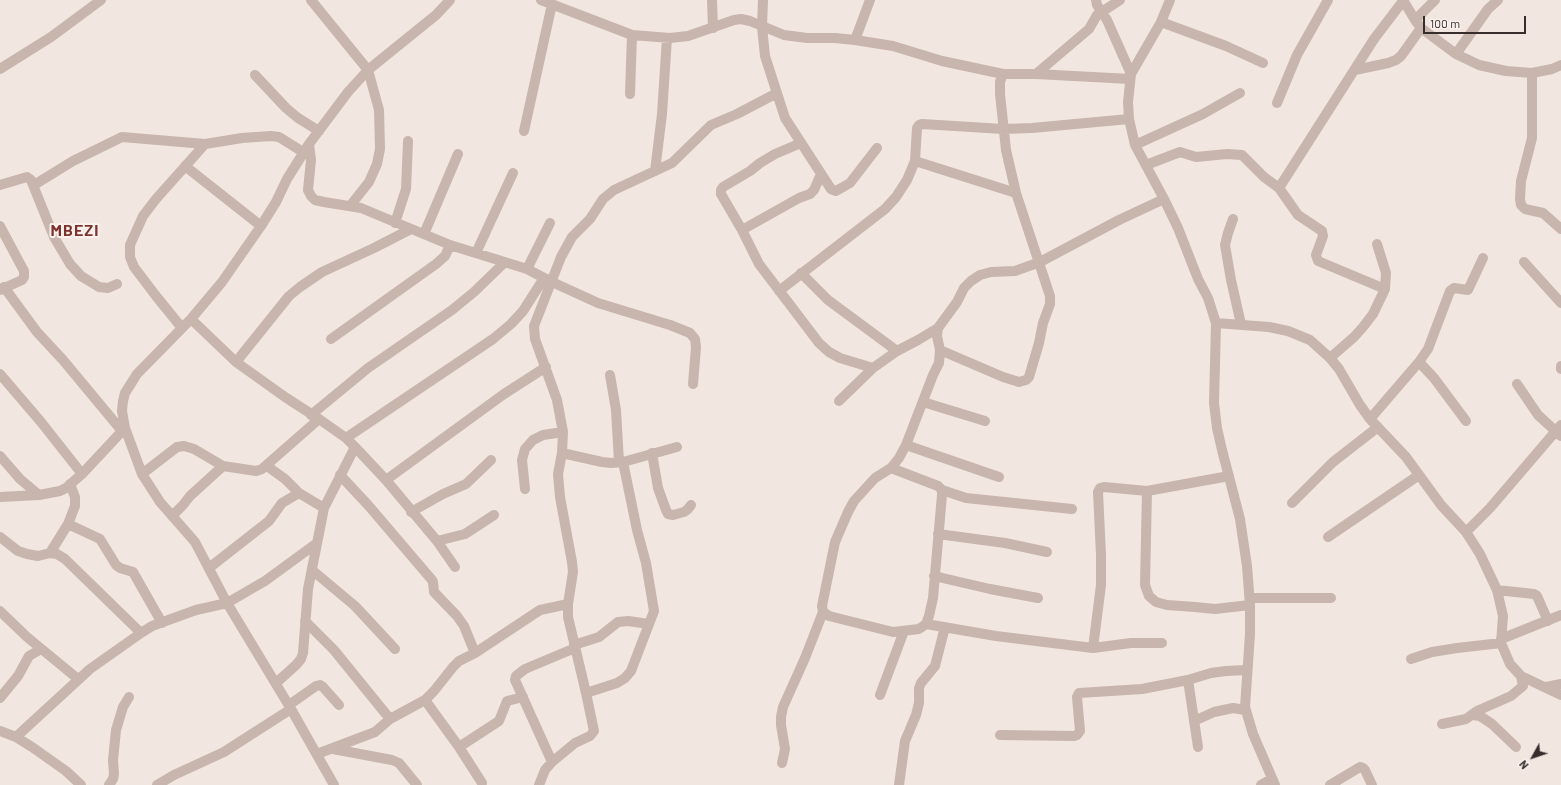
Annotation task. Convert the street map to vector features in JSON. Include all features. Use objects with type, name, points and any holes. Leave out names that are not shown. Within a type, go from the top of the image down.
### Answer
[{"type":"street","points":[[311,0],[368,70],[379,110],[380,149],[377,164],[369,182],[350,206]]},
{"type":"street","points":[[0,497],[38,495],[60,491],[82,474],[123,430],[122,411],[126,393],[137,374],[191,319],[222,282],[261,226],[306,148],[348,92],[368,70],[436,15],[450,0]]},
{"type":"street","points":[[541,0],[632,35],[667,38],[688,36],[741,19],[750,21],[784,35],[807,38],[855,40],[893,46],[949,62],[1003,74],[1131,76]]},
{"type":"street","points":[[712,0],[713,28]]},
{"type":"street","points":[[763,0],[762,27],[765,56],[785,118],[831,189],[836,191],[842,189],[850,183],[877,148]]},
{"type":"street","points":[[855,40],[870,0]]},
{"type":"street","points":[[1096,0],[1097,5],[1107,20],[1131,76]]},
{"type":"street","points":[[1036,74],[1089,29],[1094,18],[1120,0]]},
{"type":"street","points":[[1170,0],[1161,22],[1131,76],[1128,102],[1129,120],[1135,145],[1178,228],[1198,279],[1208,298],[1216,323],[1214,403],[1217,428],[1245,545],[1250,601],[1250,634],[1244,695],[1245,710],[1274,782],[1261,785]]},
{"type":"street","points":[[1277,103],[1297,55],[1328,0]]},
{"type":"street","points":[[1280,188],[1374,39],[1403,0],[1418,24],[1456,54],[1479,65],[1506,71],[1532,73],[1552,69],[1561,65]]},
{"type":"street","points":[[1355,70],[1388,63],[1401,56],[1418,24],[1435,0]]},
{"type":"street","points":[[1456,54],[1488,10],[1498,0]]},
{"type":"street","points":[[0,69],[38,45],[95,2]]},
{"type":"street","points":[[524,131],[552,4]]},
{"type":"street","points":[[1161,22],[1226,46],[1262,63]]},
{"type":"street","points":[[630,94],[632,35]]},
{"type":"street","points":[[655,171],[662,114],[667,38]]},
{"type":"street","points":[[1532,73],[1532,138],[1521,181],[1521,205],[1525,209],[1543,213],[1561,229]]},
{"type":"street","points":[[940,350],[1003,377],[1020,382],[1026,380],[1029,377],[1043,323],[1050,304],[1050,296],[1040,262],[1016,193],[1006,150],[1000,94],[1000,82],[1003,74]]},
{"type":"street","points":[[255,75],[286,108],[298,118],[319,131]]},
{"type":"street","points":[[1135,145],[1203,114],[1240,93]]},
{"type":"street","points":[[346,438],[493,339],[511,324],[548,280],[572,237],[590,219],[603,199],[614,190],[655,171],[677,158],[711,125],[777,94]]},
{"type":"street","points":[[779,291],[885,209],[896,197],[907,180],[916,161],[917,128],[922,124],[1003,129],[1129,120]]},
{"type":"street","points":[[34,185],[73,161],[122,137],[205,144],[242,138],[279,137],[306,148],[311,160],[308,190],[315,200],[361,208],[450,245],[527,269],[598,303],[670,325],[690,334],[695,339],[696,347],[693,384]]},
{"type":"street","points":[[395,223],[406,190],[408,141]]},
{"type":"street","points":[[801,143],[770,157],[723,187],[721,194],[742,230],[759,264],[819,343],[829,352],[840,358],[873,368]]},
{"type":"street","points":[[182,328],[134,267],[130,257],[130,245],[143,216],[156,199],[205,144]]},
{"type":"street","points":[[1146,165],[1180,152],[1196,157],[1227,154],[1242,155],[1264,177],[1280,188],[1298,214],[1306,222],[1317,227],[1323,234],[1316,255],[1318,261],[1385,289]]},
{"type":"street","points":[[424,234],[458,154]]},
{"type":"street","points":[[916,161],[1016,193]]},
{"type":"street","points":[[186,166],[261,226]]},
{"type":"street","points":[[476,253],[513,173]]},
{"type":"street","points":[[742,230],[799,198],[810,194],[814,190],[822,174]]},
{"type":"street","points":[[0,185],[27,177],[31,180],[54,237],[70,264],[81,276],[99,287],[108,288],[117,284]]},
{"type":"street","points":[[839,401],[873,368],[897,351],[938,328],[957,302],[964,288],[971,280],[980,275],[991,272],[1015,271],[1040,262],[1119,220],[1164,199]]},
{"type":"street","points":[[1233,219],[1228,232],[1226,245],[1230,280],[1241,324]]},
{"type":"street","points":[[527,269],[550,223]]},
{"type":"street","points":[[0,226],[24,271],[24,277],[22,280],[2,289],[37,332],[123,430],[142,474],[160,502],[195,542],[227,603],[276,683],[334,785]]},
{"type":"street","points":[[236,362],[289,296],[300,287],[322,272],[411,229]]},
{"type":"street","points":[[1330,358],[1363,327],[1373,314],[1385,289],[1386,273],[1377,244]]},
{"type":"street","points":[[331,339],[436,264],[445,256],[450,245]]},
{"type":"street","points":[[1370,419],[1419,362],[1428,349],[1450,291],[1454,288],[1468,290],[1483,258]]},
{"type":"street","points":[[142,474],[177,447],[184,446],[194,449],[223,466],[256,471],[267,466],[315,417],[368,368],[452,310],[474,292],[505,262]]},
{"type":"street","points":[[1524,262],[1561,303]]},
{"type":"street","points":[[801,273],[828,300],[897,351]]},
{"type":"street","points":[[539,785],[545,770],[552,762],[575,743],[593,734],[594,727],[568,617],[568,604],[573,572],[560,497],[558,474],[562,453],[563,432],[556,400],[536,339],[534,326],[548,280]]},
{"type":"street","points":[[191,319],[236,362],[346,438],[386,480],[437,541],[455,567]]},
{"type":"street","points":[[1216,323],[1269,327],[1299,334],[1320,348],[1330,358],[1339,369],[1370,419],[1406,457],[1441,505],[1466,532],[1480,554],[1497,590],[1503,616],[1501,641],[1510,664],[1521,676],[1561,695]]},
{"type":"street","points":[[782,763],[785,750],[781,726],[783,707],[805,658],[823,612],[822,606],[827,576],[835,542],[841,526],[854,501],[875,478],[891,468],[899,458],[906,445],[933,375],[940,363],[940,350],[937,336],[938,328]]},
{"type":"street","points":[[1419,362],[1434,378],[1466,421]]},
{"type":"street","points":[[386,480],[504,394],[546,367]]},
{"type":"street","points":[[0,374],[82,474]]},
{"type":"street","points":[[586,693],[618,683],[631,671],[653,616],[654,606],[646,563],[621,462],[616,410],[610,375]]},
{"type":"street","points":[[1466,532],[1490,508],[1559,431],[1538,415],[1517,384]]},
{"type":"street","points":[[923,402],[985,421]]},
{"type":"street","points":[[1292,503],[1333,462],[1378,427]]},
{"type":"street","points":[[525,489],[522,460],[525,449],[533,440],[543,435],[563,432]]},
{"type":"street","points":[[906,445],[999,477]]},
{"type":"street","points":[[562,453],[602,462],[621,462],[677,447]]},
{"type":"street","points":[[276,683],[301,659],[303,653],[308,589],[324,508],[355,448]]},
{"type":"street","points":[[652,453],[658,488],[668,514],[673,515],[684,512],[691,505]]},
{"type":"street","points":[[0,456],[20,479],[38,495]]},
{"type":"street","points":[[412,512],[443,494],[466,484],[491,460]]},
{"type":"street","points":[[172,516],[190,496],[223,466]]},
{"type":"street","points":[[267,466],[285,479],[299,493],[324,508]]},
{"type":"street","points":[[891,468],[938,486],[942,490],[966,498],[1072,509]]},
{"type":"street","points":[[340,475],[384,523],[432,580],[434,592],[457,616],[464,626],[475,653]]},
{"type":"street","points":[[1328,537],[1419,475]]},
{"type":"street","points":[[1093,648],[1101,585],[1098,492],[1100,488],[1104,487],[1147,491],[1228,476]]},
{"type":"street","points":[[50,553],[68,524],[75,506],[75,497],[70,484]]},
{"type":"street","points":[[823,612],[829,616],[894,632],[919,629],[926,624],[933,598],[942,490]]},
{"type":"street","points":[[1147,491],[1146,586],[1149,596],[1156,602],[1167,605],[1215,608],[1250,601],[1331,598]]},
{"type":"street","points":[[209,568],[269,521],[282,503],[299,493]]},
{"type":"street","points":[[437,541],[465,534],[494,515]]},
{"type":"street","points":[[68,524],[100,539],[116,566],[133,572],[162,622]]},
{"type":"street","points":[[938,534],[1005,543],[1047,552]]},
{"type":"street","points":[[0,538],[18,550],[32,556],[50,553],[57,554],[141,633]]},
{"type":"street","points":[[16,738],[78,679],[141,633],[152,626],[196,610],[227,603],[265,581],[317,543]]},
{"type":"street","points":[[312,570],[354,606],[395,649]]},
{"type":"street","points":[[934,576],[1038,598]]},
{"type":"street","points":[[1497,590],[1534,594],[1537,596],[1548,621]]},
{"type":"street","points":[[317,754],[375,732],[390,719],[425,700],[434,691],[452,667],[459,661],[475,653],[540,610],[568,604]]},
{"type":"street","points":[[0,611],[41,649],[78,679]]},
{"type":"street","points":[[1411,659],[1432,652],[1501,641],[1561,615]]},
{"type":"street","points":[[305,621],[334,650],[390,719]]},
{"type":"street","points":[[552,762],[515,680],[518,673],[599,637],[618,622],[628,621],[649,624]]},
{"type":"street","points":[[926,624],[996,636],[1093,648],[1131,643],[1162,643]]},
{"type":"street","points":[[899,785],[905,741],[916,716],[919,703],[919,688],[935,666],[945,627]]},
{"type":"street","points":[[880,695],[904,630]]},
{"type":"street","points":[[0,698],[18,676],[29,656],[41,649]]},
{"type":"street","points":[[1000,735],[1074,736],[1080,731],[1077,697],[1079,693],[1142,689],[1226,671],[1246,670]]},
{"type":"street","points":[[1442,724],[1466,719],[1482,709],[1512,696],[1523,686],[1521,676]]},
{"type":"street","points":[[1188,680],[1198,747]]},
{"type":"street","points":[[1546,687],[1561,684]]},
{"type":"street","points":[[157,785],[174,775],[224,752],[290,707],[316,686],[320,685],[339,704]]},
{"type":"street","points":[[109,785],[114,774],[113,760],[116,730],[123,708],[129,696]]},
{"type":"street","points":[[459,746],[499,720],[507,701],[523,697]]},
{"type":"street","points":[[425,700],[459,746],[481,784]]},
{"type":"street","points":[[1194,721],[1214,712],[1233,708],[1245,710]]},
{"type":"street","points":[[1473,715],[1484,718],[1516,747]]},
{"type":"street","points":[[0,731],[16,738],[48,758],[81,785]]},
{"type":"street","points":[[333,749],[392,760],[399,763],[417,785]]},
{"type":"street","points":[[1330,785],[1360,767],[1365,770],[1372,785]]},
{"type":"district","name":"MBEZI","points":[[75,231]]}]
